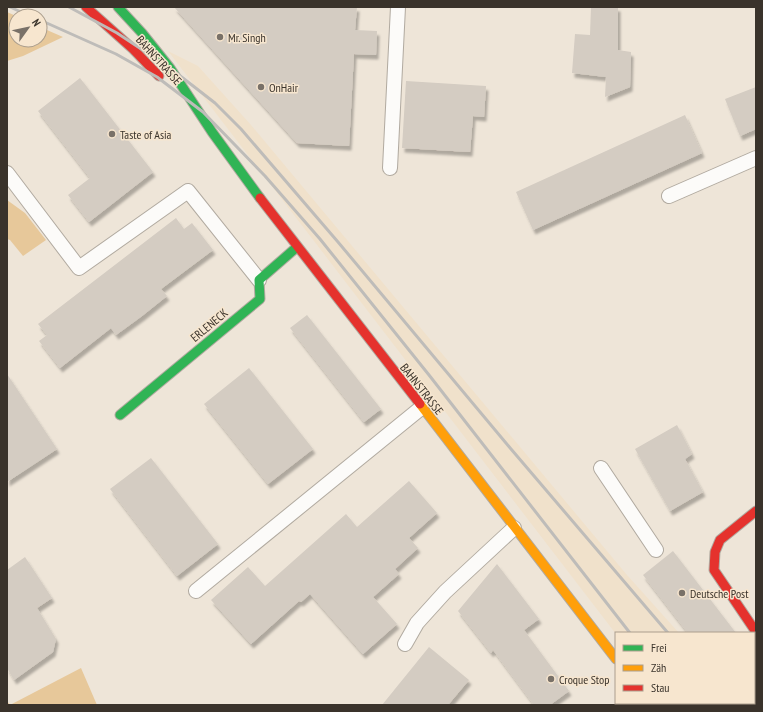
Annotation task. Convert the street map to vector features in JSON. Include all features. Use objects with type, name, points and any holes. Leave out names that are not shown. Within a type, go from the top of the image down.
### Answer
[{"type":"main road","name":"BAHNSTRASSE","points":[[86,7],[117,33],[144,59],[165,83]]},
{"type":"main road","name":"BAHNSTRASSE","points":[[118,7],[142,32],[170,68],[212,132],[297,247],[615,659]]},
{"type":"main road","name":"BAHNSTRASSE","points":[[180,101],[212,132]]},
{"type":"main road","points":[[259,280],[297,247]]},
{"type":"main road","name":"ERLENECK","points":[[120,415],[260,299],[259,280]]},
{"type":"main road","points":[[756,511],[720,540],[714,552],[714,570],[756,632]]},
{"type":"lane","points":[[390,168],[398,7]]},
{"type":"lane","points":[[669,196],[756,158]]},
{"type":"lane","points":[[7,174],[79,268],[188,191],[259,280]]},
{"type":"lane","points":[[196,591],[421,408]]},
{"type":"lane","points":[[601,468],[656,550]]},
{"type":"lane","points":[[405,644],[417,623],[445,592],[514,528]]},
{"type":"shaded area","points":[[7,12],[8,48],[40,48],[23,56],[7,61]]},
{"type":"shaded area","points":[[48,30],[63,37],[48,44]]},
{"type":"shaded area","points":[[168,51],[198,66],[251,125],[627,575],[678,632],[615,633]]},
{"type":"shaded area","points":[[7,200],[25,213],[46,240],[23,256],[10,240],[7,239]]},
{"type":"shaded area","points":[[81,668],[97,705],[10,705]]},
{"type":"shaded area","points":[[670,704],[743,705],[671,705]]},
{"type":"building","points":[[174,7],[357,7],[355,30],[377,31],[376,55],[354,54],[349,146],[297,143]]},
{"type":"building","points":[[591,7],[618,7],[618,50],[631,52],[630,87],[605,97],[606,77],[572,73],[575,34],[590,35]]},
{"type":"building","points":[[80,78],[153,172],[89,222],[68,195],[90,178],[38,111]]},
{"type":"building","points":[[406,81],[486,86],[484,117],[473,116],[470,152],[402,148]]},
{"type":"building","points":[[756,87],[756,129],[740,136],[725,99]]},
{"type":"building","points":[[685,115],[702,153],[533,230],[516,192]]},
{"type":"building","points":[[176,218],[184,229],[192,223],[213,250],[161,289],[167,296],[142,316],[116,335],[111,328],[60,368],[39,341],[47,335],[38,324]]},
{"type":"building","points":[[307,315],[381,409],[364,422],[290,328]]},
{"type":"building","points":[[249,368],[313,449],[268,484],[204,404]]},
{"type":"building","points":[[7,374],[57,449],[7,482]]},
{"type":"building","points":[[677,425],[692,454],[685,459],[703,492],[670,511],[635,449]]},
{"type":"building","points":[[151,458],[218,544],[177,576],[110,489]]},
{"type":"building","points":[[409,481],[437,513],[409,538],[418,548],[395,569],[399,574],[373,597],[397,624],[363,654],[310,594],[301,602],[299,601],[251,644],[211,600],[248,567],[265,586],[346,514],[357,527]]},
{"type":"building","points":[[673,551],[735,632],[687,632],[643,575]]},
{"type":"building","points":[[25,557],[52,598],[37,608],[56,639],[53,652],[14,680],[7,668],[7,570]]},
{"type":"building","points":[[497,564],[539,619],[524,630],[569,691],[550,705],[534,705],[493,650],[491,653],[458,611]]},
{"type":"building","points":[[429,647],[469,680],[448,705],[382,705]]},
{"type":"railway","points":[[69,7],[117,33],[170,68],[215,103],[241,129],[667,632]]},
{"type":"railway","points":[[48,24],[116,54],[157,77],[203,112],[265,176],[320,239],[429,375],[629,632]]},
{"type":"traffic: fast","points":[[118,7],[142,33],[170,68],[212,132],[260,198]]},
{"type":"traffic: fast","points":[[120,415],[260,299],[259,280],[297,247]]},
{"type":"traffic: slow","points":[[420,404],[615,658]]},
{"type":"traffic: jam","points":[[86,7],[133,49],[159,76]]},
{"type":"traffic: jam","points":[[260,198],[420,404]]},
{"type":"traffic: jam","points":[[756,511],[720,540],[715,552],[714,570],[756,632]]},
{"type":"place","name":"Mr. Singh","points":[[220,37]]},
{"type":"place","name":"OnHair","points":[[261,87]]},
{"type":"place","name":"Taste of Asia","points":[[112,134]]},
{"type":"place","name":"Deutsche Post","points":[[682,593]]},
{"type":"place","name":"Croque Stop","points":[[551,679]]}]
